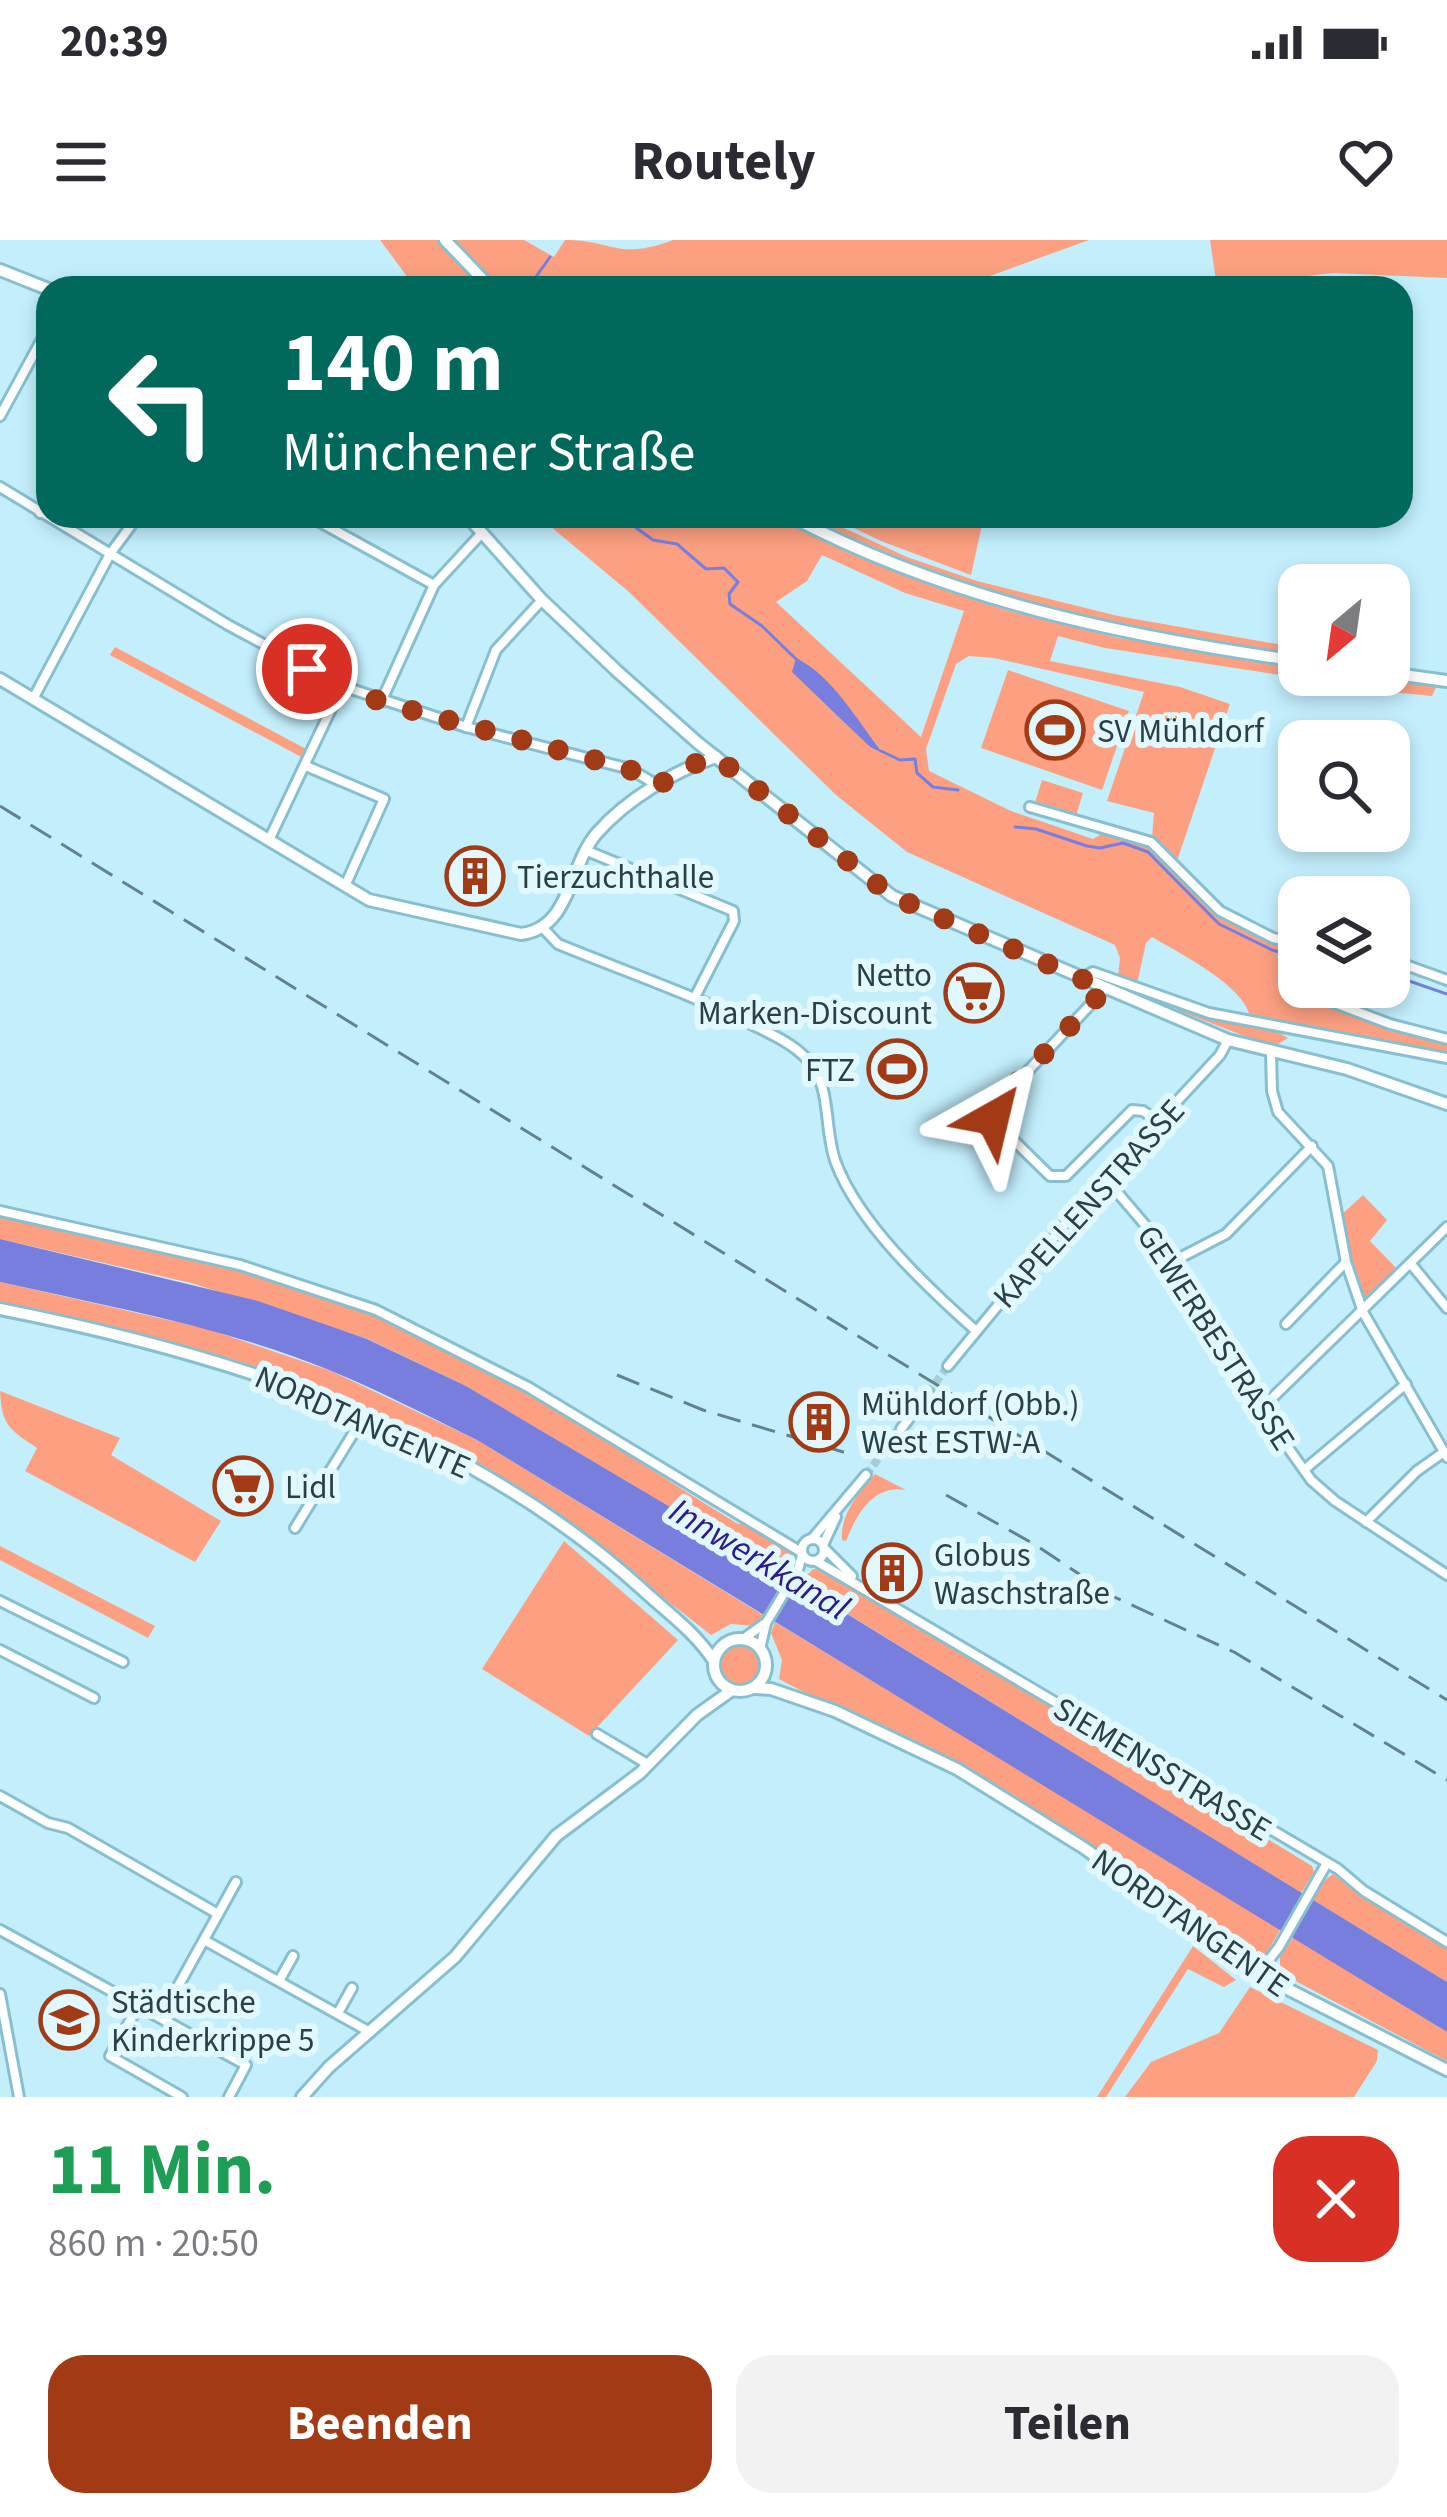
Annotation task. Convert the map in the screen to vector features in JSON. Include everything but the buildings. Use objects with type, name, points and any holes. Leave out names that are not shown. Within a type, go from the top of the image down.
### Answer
[{"type":"street","points":[[445,240],[480,276]]},
{"type":"street","points":[[0,270],[36,284]]},
{"type":"street","points":[[0,416],[36,353]]},
{"type":"street","points":[[0,488],[36,510]]},
{"type":"street","points":[[66,528],[239,632],[342,686],[466,727],[629,769],[658,786]]},
{"type":"street","points":[[33,699],[110,554],[129,528]]},
{"type":"street","points":[[332,528],[434,585]]},
{"type":"street","points":[[477,528],[542,601],[698,742],[892,896],[1228,1040],[1347,1069],[1447,1104]]},
{"type":"street","points":[[815,528],[895,566],[988,598],[1106,629],[1278,658]]},
{"type":"street","points":[[381,702],[434,585],[482,534]]},
{"type":"street","points":[[466,727],[496,650],[542,601]]},
{"type":"street","points":[[1410,677],[1447,681]]},
{"type":"street","points":[[0,679],[378,904],[521,934],[543,928],[555,916],[585,850],[602,827],[685,767],[716,757]]},
{"type":"street","points":[[269,840],[342,686]]},
{"type":"street","points":[[685,767],[698,742]]},
{"type":"street","points":[[306,766],[384,799],[344,887]]},
{"type":"street","points":[[1030,807],[1151,842],[1220,911],[1278,939]]},
{"type":"street","points":[[585,850],[733,911],[734,921],[695,997]]},
{"type":"street","points":[[543,928],[558,944],[695,997],[771,1034],[806,1058],[821,1083],[831,1147],[848,1190],[909,1264],[975,1330]]},
{"type":"street","points":[[1410,967],[1447,980]]},
{"type":"street","points":[[1081,979],[1093,972],[1209,1013],[1447,1058]]},
{"type":"street","points":[[1105,989],[996,1105],[994,1122],[1049,1176],[1058,1178],[1066,1176],[1132,1110],[1158,1121]]},
{"type":"street","points":[[1349,1008],[1447,1040]]},
{"type":"street","name":"KAPELLENSTRASSE","points":[[948,1366],[1106,1179],[1220,1055],[1228,1040]]},
{"type":"street","points":[[1271,1052],[1278,1112],[1328,1166],[1346,1262],[1363,1312],[1446,1455],[1417,1471],[1366,1522]]},
{"type":"street","points":[[1168,1264],[1226,1234],[1312,1146]]},
{"type":"street","name":"GEWERBESTRASSE","points":[[1106,1179],[1146,1226],[1198,1322],[1324,1494],[1447,1575]]},
{"type":"street","points":[[0,1211],[240,1265],[376,1310],[528,1387],[774,1532]]},
{"type":"street","points":[[1260,1410],[1447,1227]]},
{"type":"street","points":[[1286,1324],[1346,1262]]},
{"type":"street","points":[[1411,1264],[1447,1308]]},
{"type":"street","name":"NORDTANGENTE","points":[[0,1309],[206,1356],[279,1380],[455,1460],[584,1539],[682,1624],[714,1660]]},
{"type":"street","points":[[1304,1470],[1406,1384]]},
{"type":"street","points":[[887,1447],[924,1399]]},
{"type":"street","points":[[295,1528],[364,1416]]},
{"type":"street","points":[[754,1688],[766,1669],[760,1649],[766,1623],[798,1570],[802,1553],[866,1475]]},
{"type":"street","points":[[798,1570],[823,1555],[839,1510]]},
{"type":"street","name":"SIEMENSSTRASSE","points":[[774,1532],[823,1546],[877,1595]]},
{"type":"street","name":"SIEMENSSTRASSE","points":[[774,1532],[814,1561],[1327,1863],[1447,1942]]},
{"type":"street","points":[[0,1601],[122,1662]]},
{"type":"street","points":[[697,1715],[716,1677],[714,1660],[725,1643],[743,1639],[766,1623]]},
{"type":"street","name":"NORDTANGENTE","points":[[682,1624],[725,1643]]},
{"type":"street","points":[[743,1639],[760,1649]]},
{"type":"street","points":[[0,1650],[94,1698]]},
{"type":"street","name":"NORDTANGENTE","points":[[766,1669],[811,1701],[917,1748],[1017,1804],[1258,1974],[1447,2070]]},
{"type":"street","points":[[302,2097],[329,2067],[455,1957],[556,1837],[649,1765],[697,1715],[732,1690],[716,1677]]},
{"type":"street","name":"NORDTANGENTE","points":[[732,1690],[754,1688],[811,1701]]},
{"type":"street","points":[[597,1734],[649,1765]]},
{"type":"street","points":[[0,1796],[48,1823],[68,1828],[218,1914]]},
{"type":"street","points":[[1258,1974],[1327,1863]]},
{"type":"street","points":[[161,2017],[236,1882]]},
{"type":"street","points":[[0,1930],[247,2065],[229,2097]]},
{"type":"street","points":[[204,1940],[370,2032]]},
{"type":"street","points":[[279,1981],[293,1957]]},
{"type":"street","points":[[338,2013],[352,1988]]},
{"type":"street","points":[[0,1994],[19,2097]]},
{"type":"street","points":[[139,2005],[110,2056],[182,2097]]},
{"type":"shaded area","points":[[380,240],[439,240],[474,276],[406,276]]},
{"type":"shaded area","points":[[453,240],[524,240],[554,257],[565,240],[639,249],[673,240],[1089,240],[990,276],[488,276]]},
{"type":"shaded area","points":[[1210,240],[1447,240],[1447,278],[1333,273],[1215,276]]},
{"type":"shaded area","points":[[552,528],[802,528],[915,579],[1005,610],[1118,638],[1278,664],[1278,675],[1105,648],[1058,636],[1050,661],[1180,687],[1230,704],[1177,861],[1152,837],[1154,813],[1107,801],[1144,692],[969,656],[956,664],[926,749],[929,771],[1011,811],[1093,839],[1103,833],[1145,843],[1164,855],[1216,911],[1278,937],[1278,1008],[1338,1008],[1390,1029],[1447,1043],[1447,1054],[1250,1016],[1223,982],[1152,937],[1146,943],[1137,984],[1118,977],[1120,958],[1115,945],[907,852],[836,795],[629,592]],"holes":[[[822,555],[905,593],[964,611],[921,737],[776,602],[807,581]],[[792,671],[837,696],[881,750],[870,747]]]},
{"type":"shaded area","points":[[828,528],[844,528],[907,557],[977,581],[1118,616],[1278,644],[1278,652],[1116,624],[955,581]]},
{"type":"shaded area","points":[[854,528],[981,528],[971,575]]},
{"type":"shaded area","points":[[115,647],[308,750],[303,758],[110,655]]},
{"type":"shaded area","name":"SV Mühldorf","points":[[1008,670],[1129,711],[1102,790],[981,748]]},
{"type":"shaded area","points":[[1410,682],[1437,685],[1432,696],[1410,694]]},
{"type":"shaded area","points":[[1042,780],[1083,793],[1076,816],[1035,803]]},
{"type":"shaded area","points":[[1181,1007],[1250,1023],[1288,1038],[1273,1047],[1177,1010]]},
{"type":"shaded area","points":[[1363,1195],[1387,1220],[1370,1241],[1399,1271],[1366,1302],[1349,1262],[1340,1216]]},
{"type":"shaded area","points":[[0,1215],[258,1275],[407,1328],[493,1372],[738,1524],[745,1523],[792,1553],[793,1563],[786,1577],[466,1386],[368,1339],[191,1283],[0,1239]]},
{"type":"shaded area","points":[[0,1282],[208,1329],[331,1371],[479,1441],[763,1615],[755,1626],[731,1624],[711,1635],[558,1515],[489,1473],[369,1412],[209,1352],[0,1303]]},
{"type":"shaded area","points":[[0,1391],[120,1438],[111,1455],[221,1521],[195,1562],[25,1471],[37,1448],[9,1426]]},
{"type":"shaded area","points":[[875,1474],[906,1490],[876,1496],[861,1511],[846,1541],[842,1540],[847,1513]]},
{"type":"shaded area","points":[[564,1541],[678,1640],[589,1736],[482,1669]]},
{"type":"shaded area","points":[[0,1546],[155,1626],[148,1638],[0,1560]]},
{"type":"shaded area","points":[[813,1569],[826,1570],[1312,1866],[1314,1872],[1301,1893],[799,1584]]},
{"type":"shaded area","points":[[775,1622],[1281,1928],[1267,1953],[1244,1956],[1098,1852],[984,1779],[779,1679],[782,1660],[771,1633]]},
{"type":"shaded area","points":[[740,1644],[755,1650],[761,1665],[755,1680],[740,1686],[725,1680],[719,1665],[725,1650]]},
{"type":"shaded area","points":[[1333,1874],[1447,1949],[1447,1982],[1313,1900]]},
{"type":"shaded area","points":[[1294,1936],[1447,2032],[1447,2061],[1286,1976],[1280,1970],[1280,1957]]},
{"type":"shaded area","points":[[1193,1946],[1236,1980],[1224,1987],[1188,1969],[1106,2097],[1097,2097]]},
{"type":"shaded area","points":[[1250,1987],[1378,2050],[1377,2061],[1354,2097],[1125,2097],[1151,2062],[1219,2033]]},
{"type":"water","points":[[796,658],[833,688],[883,753],[870,747],[792,672]]},
{"type":"water","points":[[0,1239],[258,1301],[367,1339],[466,1386],[1447,1982],[1447,2032],[479,1441],[289,1355],[167,1319],[0,1282]]},
{"type":"waterway","points":[[537,276],[550,257]]},
{"type":"waterway","points":[[636,528],[653,540],[677,544],[706,569],[724,568],[738,582],[729,594],[730,604],[762,626],[798,661]]},
{"type":"waterway","points":[[881,751],[900,760],[915,759],[917,773],[933,787],[958,790]]},
{"type":"waterway","points":[[1015,827],[1087,846],[1123,843],[1148,852],[1219,924],[1278,952]]},
{"type":"waterway","points":[[1410,981],[1447,994]]},
{"type":"tunnel","points":[[928,1393],[948,1366]]},
{"type":"tunnel","points":[[866,1475],[887,1447]]},
{"type":"railway","points":[[0,806],[1447,1700]]},
{"type":"railway","points":[[617,1375],[703,1410],[853,1455]]},
{"type":"railway","points":[[946,1495],[1034,1544],[1112,1596],[1234,1652],[1447,1780]]},
{"type":"place","name":"SV Mühldorf","points":[[1055,730]]},
{"type":"place","name":"Tierzuchthalle","points":[[475,876]]},
{"type":"place","name":"Netto Marken-Discount","points":[[974,993]]},
{"type":"place","name":"FTZ","points":[[897,1069]]},
{"type":"place","name":"Mühldorf (Obb.) West ESTW-A","points":[[819,1422]]},
{"type":"place","name":"Lidl","points":[[243,1486]]},
{"type":"place","name":"Globus Waschstraße","points":[[892,1573]]},
{"type":"place","name":"Städtische Kinderkrippe 5","points":[[69,2020]]},
{"type":"route","points":[[307,669],[381,702],[629,769],[658,786],[685,767],[716,757],[892,896],[1105,989],[996,1105],[993,1118]]},
{"type":"water label","name":"Innwerkkanal","points":[[760,1558]]}]
